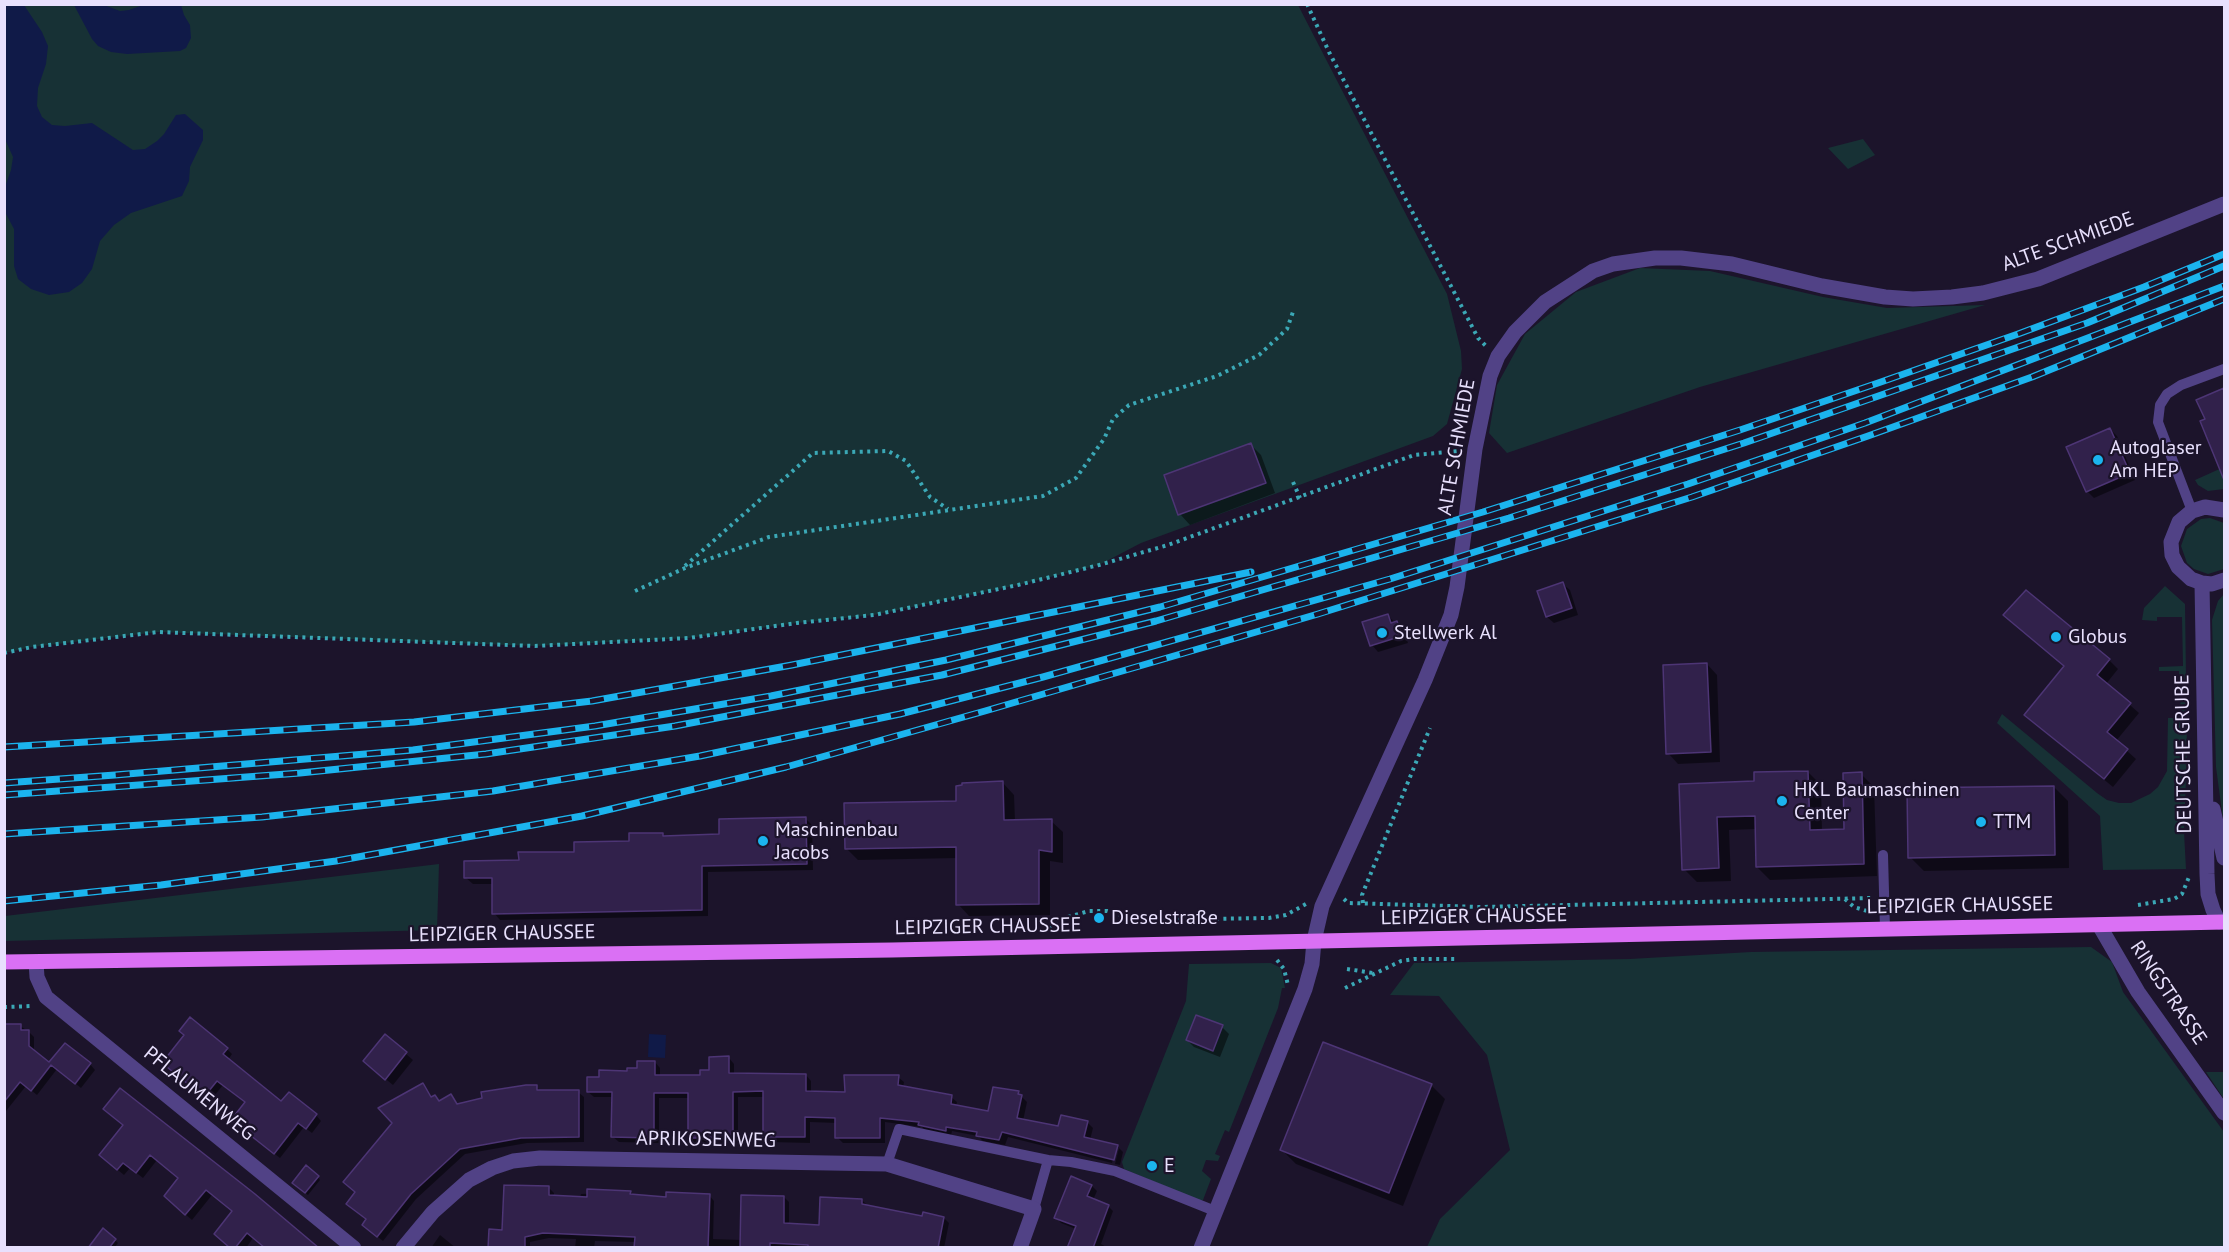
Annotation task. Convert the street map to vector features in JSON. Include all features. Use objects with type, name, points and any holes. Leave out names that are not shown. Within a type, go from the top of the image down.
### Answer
[{"type":"main road","name":"LEIPZIGER CHAUSSEE","points":[[4,962],[892,950],[2099,925],[2223,917]]},
{"type":"street","name":"ALTE SCHMIEDE","points":[[1314,941],[1322,906],[1425,680],[1451,615],[1484,397],[1498,357],[1515,332],[1545,302],[1593,271],[1613,264],[1655,258],[1681,258],[1732,264],[1822,286],[1885,297],[1913,299],[1952,297],[2006,288],[2038,279],[2224,204]]},
{"type":"street","points":[[2224,510],[2205,507],[2192,511],[2184,516],[2174,530],[2171,542],[2172,555],[2184,574],[2202,583],[2212,584],[2224,580]]},
{"type":"street","name":"DEUTSCHE GRUBE","points":[[2202,583],[2208,887],[2213,910],[2223,917]]},
{"type":"street","points":[[2206,783],[2224,858]]},
{"type":"street","name":"RINGSTRASSE","points":[[2099,925],[2138,992],[2224,1113]]},
{"type":"street","points":[[1201,1248],[1305,989],[1312,964],[1314,941]]},
{"type":"street","name":"PFLAUMENWEG","points":[[36,962],[37,977],[49,1000],[354,1248]]},
{"type":"street","name":"APRIKOSENWEG","points":[[403,1248],[433,1212],[469,1180],[492,1168],[513,1161],[540,1158],[887,1164],[1034,1209]]},
{"type":"street","points":[[1020,1248],[1034,1209]]},
{"type":"lane","points":[[2192,511],[2158,422],[2160,405],[2167,394],[2181,385],[2224,369]]},
{"type":"lane","points":[[1883,855],[1885,929]]},
{"type":"lane","points":[[887,1164],[899,1129],[1048,1160],[1115,1171],[1215,1210]]},
{"type":"lane","points":[[1034,1209],[1048,1160]]},
{"type":"path","points":[[1307,4],[1329,52],[1478,338],[1498,357]]},
{"type":"path","points":[[635,591],[680,570],[769,537],[1043,496],[1076,478],[1104,439],[1113,420],[1129,405],[1217,376],[1259,355],[1287,329],[1294,309]]},
{"type":"path","points":[[4,653],[32,647],[158,632],[535,646],[688,638],[874,615],[1018,585],[1099,565],[1168,545],[1414,455],[1475,449]]},
{"type":"path","points":[[680,570],[813,453],[888,452],[906,461],[930,497],[948,509]]},
{"type":"path","points":[[1293,482],[1300,498]]},
{"type":"path","points":[[1363,903],[1362,895],[1430,728]]},
{"type":"path","points":[[2131,906],[2179,897],[2187,885],[2190,870]]},
{"type":"path","points":[[1343,893],[1348,903],[1481,907],[1884,898]]},
{"type":"path","points":[[1844,899],[1859,910],[1878,911]]},
{"type":"path","points":[[1045,931],[1068,917],[1089,911],[1107,911],[1138,920],[1269,918],[1286,915],[1310,901]]},
{"type":"path","points":[[1269,959],[1282,964],[1286,974],[1287,990]]},
{"type":"path","points":[[1345,987],[1401,961],[1458,959]]},
{"type":"path","points":[[1347,969],[1373,973]]},
{"type":"path","points":[[4,1007],[43,1006],[49,1000]]},
{"type":"green space","points":[[4,5],[1298,5],[1447,294],[1461,351],[1462,369],[1447,424],[1433,436],[1141,543],[1099,565],[1018,585],[874,615],[689,638],[535,646],[158,632],[32,647],[5,653]]},
{"type":"green space","points":[[1863,139],[1875,155],[1848,169],[1828,148]]},
{"type":"green space","points":[[1640,268],[1710,271],[1823,297],[1887,308],[1985,305],[1700,387],[1507,453],[1489,433],[1497,385],[1525,334],[1576,292]]},
{"type":"green space","points":[[2224,467],[2224,489],[2208,491],[2198,485],[2195,480]]},
{"type":"green space","points":[[2210,518],[2224,523],[2224,569],[2208,574],[2194,569],[2187,563],[2181,546],[2187,529],[2201,519]]},
{"type":"green space","points":[[2165,586],[2185,604],[2187,751],[2184,832],[2186,869],[2103,870],[2100,816],[1997,723],[2002,714],[2107,800],[2131,803],[2150,794],[2158,787],[2167,771],[2168,718],[2181,718],[2179,671],[2159,671],[2159,667],[2183,666],[2182,617],[2157,617],[2157,621],[2142,620],[2144,608]]},
{"type":"green space","points":[[2224,594],[2224,827],[2216,767],[2212,620],[2218,601]]},
{"type":"green space","points":[[439,864],[437,930],[5,941],[5,916]]},
{"type":"green space","points":[[2091,947],[2112,962],[2123,992],[2224,1132],[2224,1247],[1427,1247],[1440,1219],[1510,1150],[1487,1055],[1439,996],[1390,995],[1414,963],[1630,959],[1751,952]]},
{"type":"green space","points":[[1271,963],[1281,968],[1285,988],[1282,988],[1278,1008],[1229,1132],[1225,1130],[1215,1154],[1220,1156],[1218,1161],[1206,1160],[1202,1171],[1211,1179],[1203,1200],[1200,1201],[1124,1169],[1122,1162],[1186,1001],[1189,964]]},
{"type":"green space","points":[[2206,1072],[2224,1072],[2224,1099]]},
{"type":"water","points":[[5,4],[24,5],[42,32],[48,46],[46,64],[38,88],[37,106],[42,117],[52,125],[92,123],[133,150],[145,149],[157,141],[176,115],[185,114],[203,130],[203,140],[190,167],[189,181],[182,196],[131,213],[114,225],[100,241],[92,269],[82,283],[69,292],[49,295],[31,289],[18,279],[14,266],[14,229],[4,210],[5,187],[13,157],[5,139]]},
{"type":"water","points":[[74,5],[104,5],[120,11],[143,5],[181,5],[190,25],[191,38],[186,48],[180,51],[127,54],[111,52],[98,46],[92,39]]},
{"type":"water","points":[[649,1034],[666,1035],[665,1058],[648,1057]]},
{"type":"building","points":[[2224,388],[2224,480],[2200,421],[2205,419],[2196,400]]},
{"type":"building","name":"Autoglaser Am HEP","points":[[2110,428],[2130,473],[2086,492],[2066,447]]},
{"type":"building","points":[[1251,443],[1266,483],[1178,515],[1164,475]]},
{"type":"building","points":[[1563,582],[1572,608],[1546,617],[1537,591]]},
{"type":"building","points":[[2026,590],[2110,659],[2097,675],[2131,703],[2107,732],[2128,749],[2104,779],[2024,715],[2064,666],[2003,615]]},
{"type":"building","name":"Stellwerk Al","points":[[1388,614],[1391,623],[1397,621],[1402,636],[1370,646],[1362,622]]},
{"type":"building","points":[[1707,663],[1711,752],[1666,754],[1663,665]]},
{"type":"building","name":"HKL Baumaschinen Center","points":[[1808,771],[1810,830],[1844,829],[1843,773],[1862,772],[1864,864],[1756,867],[1755,816],[1717,817],[1719,868],[1682,870],[1679,784],[1754,781],[1754,772]]},
{"type":"building","points":[[1003,781],[1004,820],[1052,819],[1052,852],[1039,850],[1039,904],[956,905],[956,847],[845,849],[844,803],[956,801],[956,786],[962,783]]},
{"type":"building","name":"TTM","points":[[2054,786],[2055,855],[1908,858],[1907,788]]},
{"type":"building","points":[[806,817],[807,864],[702,866],[702,910],[492,914],[492,878],[464,878],[464,861],[519,860],[518,852],[574,852],[574,842],[629,841],[629,833],[663,833],[663,836],[719,834],[719,819]]},
{"type":"building","points":[[1196,1015],[1223,1025],[1213,1051],[1186,1040]]},
{"type":"building","points":[[190,1017],[228,1048],[223,1054],[281,1101],[289,1092],[317,1114],[306,1129],[298,1123],[274,1154],[231,1120],[245,1102],[217,1081],[204,1097],[162,1063],[184,1035],[179,1031]]},
{"type":"building","points":[[4,1024],[21,1024],[21,1030],[29,1030],[29,1046],[49,1062],[65,1043],[91,1063],[75,1084],[51,1065],[31,1091],[20,1082],[4,1102]]},
{"type":"building","points":[[385,1034],[407,1052],[385,1080],[363,1061]]},
{"type":"building","points":[[1323,1042],[1432,1084],[1389,1193],[1280,1150]]},
{"type":"building","points":[[729,1056],[729,1073],[806,1074],[806,1091],[845,1092],[844,1075],[899,1075],[898,1085],[952,1095],[951,1104],[988,1111],[993,1087],[1019,1091],[1018,1094],[1022,1095],[1017,1118],[1058,1126],[1061,1115],[1088,1121],[1084,1137],[1118,1145],[1114,1160],[1002,1132],[999,1140],[976,1136],[977,1132],[946,1127],[946,1131],[918,1125],[919,1122],[880,1118],[880,1138],[835,1138],[835,1118],[805,1117],[805,1137],[763,1137],[763,1091],[733,1092],[733,1138],[688,1138],[688,1093],[654,1093],[654,1138],[611,1137],[612,1092],[587,1092],[587,1077],[599,1077],[599,1070],[627,1071],[627,1068],[637,1068],[637,1061],[655,1061],[655,1075],[700,1075],[700,1070],[709,1070],[709,1057]]},
{"type":"building","points":[[423,1083],[431,1097],[435,1095],[439,1101],[451,1094],[457,1104],[482,1098],[481,1092],[526,1085],[537,1085],[537,1090],[579,1090],[579,1137],[521,1138],[460,1149],[411,1194],[377,1237],[362,1225],[366,1219],[346,1204],[355,1192],[343,1182],[392,1123],[378,1108]]},
{"type":"building","points":[[120,1088],[255,1194],[319,1248],[265,1248],[247,1233],[235,1248],[230,1248],[214,1234],[232,1211],[206,1190],[185,1215],[164,1196],[178,1178],[150,1155],[136,1173],[123,1163],[117,1170],[99,1155],[123,1125],[103,1109]]},
{"type":"building","points":[[306,1165],[319,1176],[305,1193],[292,1183]]},
{"type":"building","points":[[1071,1176],[1092,1185],[1087,1196],[1109,1205],[1093,1248],[1067,1248],[1076,1226],[1054,1218]]},
{"type":"building","points":[[504,1185],[549,1186],[549,1195],[587,1197],[587,1189],[631,1191],[630,1194],[666,1197],[666,1192],[710,1194],[708,1248],[634,1248],[635,1237],[543,1233],[525,1237],[525,1247],[488,1248],[489,1229],[502,1230]]},
{"type":"building","points":[[741,1195],[784,1196],[784,1223],[819,1225],[820,1197],[862,1199],[862,1204],[922,1216],[923,1212],[944,1217],[938,1248],[808,1248],[808,1245],[770,1243],[770,1248],[740,1248]]},
{"type":"building","points":[[103,1228],[116,1239],[109,1248],[88,1248]]},
{"type":"railway","points":[[4,783],[413,750],[595,726],[771,696],[946,660],[1160,607],[1483,512],[1740,430],[1878,383],[2018,334],[2144,287],[2224,254]]},
{"type":"railway","points":[[4,795],[300,773],[486,754],[675,726],[942,675],[1156,621],[1509,518],[1744,443],[2087,323],[2224,266]]},
{"type":"railway","points":[[4,834],[262,817],[493,791],[700,756],[900,714],[1043,677],[1390,579],[1688,484],[1865,423],[2224,286]]},
{"type":"railway","points":[[4,901],[161,885],[336,861],[582,816],[786,767],[1318,614],[1692,497],[2032,377],[2224,299]]},
{"type":"railway","points":[[4,747],[414,722],[592,701],[792,665],[1251,572]]},
{"type":"place","name":"Autoglaser Am HEP","points":[[2098,460]]},
{"type":"place","name":"Stellwerk Al","points":[[1382,633]]},
{"type":"place","name":"Globus","points":[[2056,637]]},
{"type":"place","name":"HKL Baumaschinen Center","points":[[1782,801]]},
{"type":"place","name":"TTM","points":[[1981,822]]},
{"type":"place","name":"Maschinenbau Jacobs","points":[[763,841]]},
{"type":"place","name":"Dieselstraße","points":[[1099,918]]},
{"type":"place","name":"E","points":[[1152,1166]]}]
